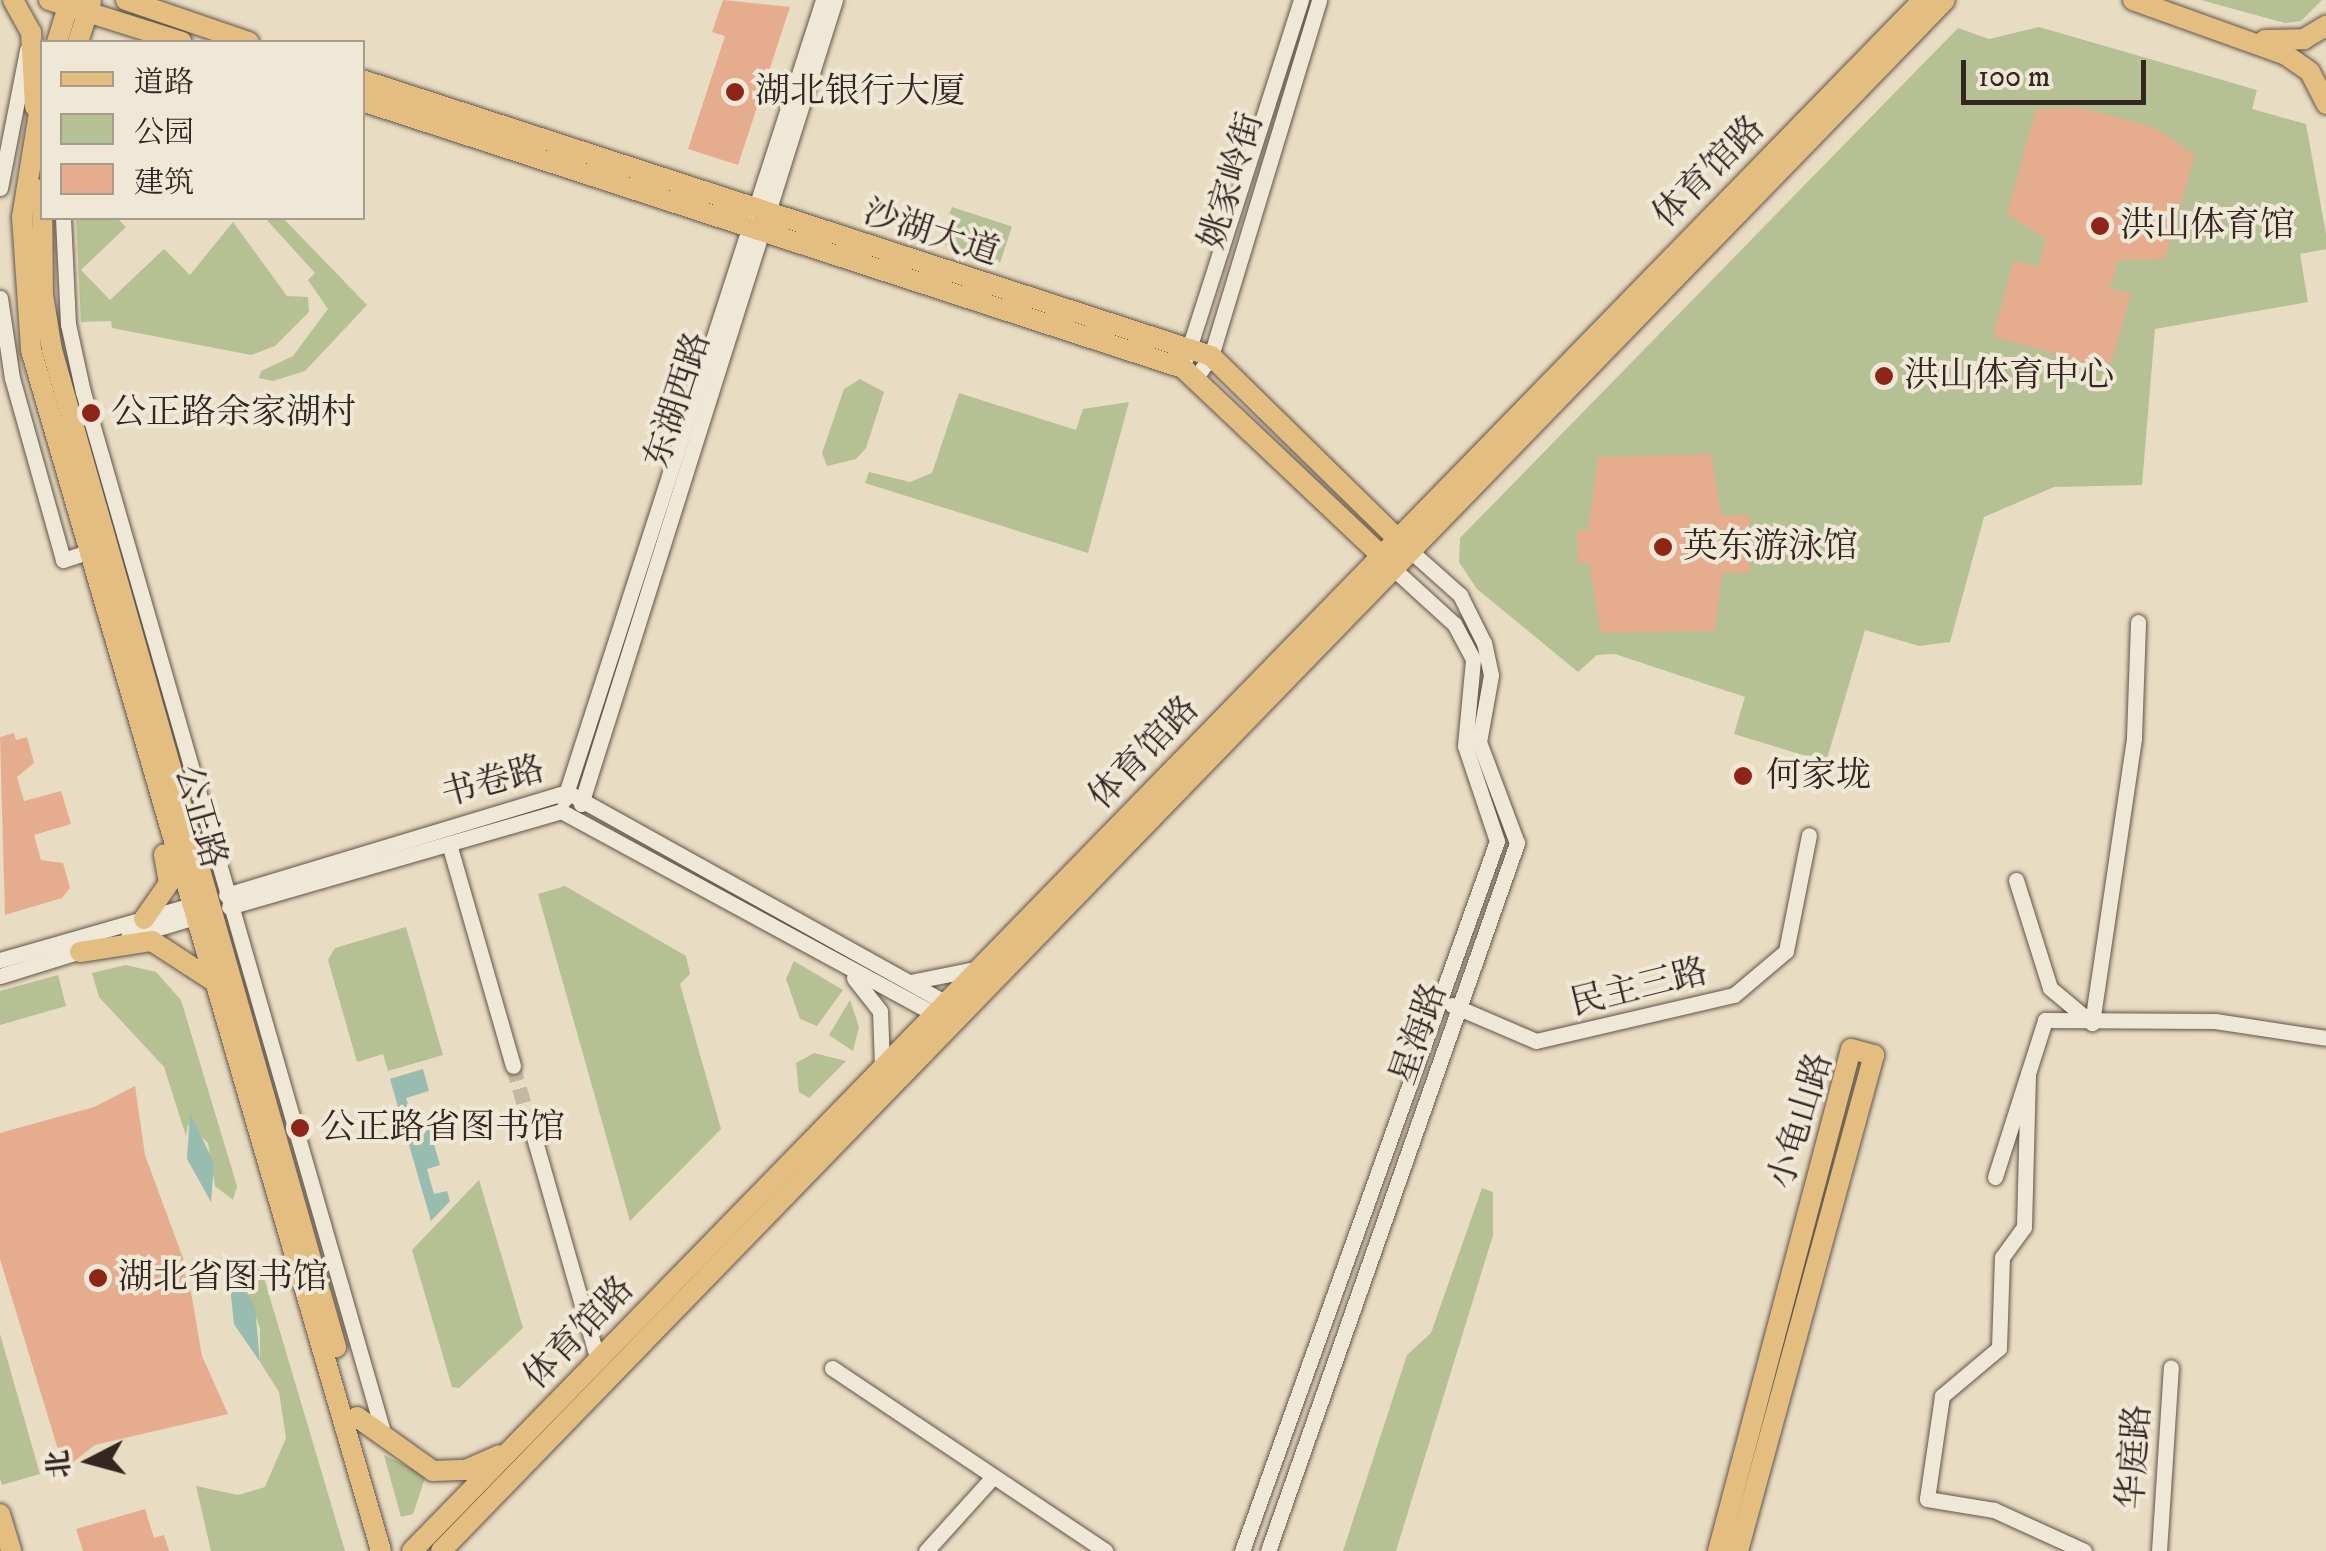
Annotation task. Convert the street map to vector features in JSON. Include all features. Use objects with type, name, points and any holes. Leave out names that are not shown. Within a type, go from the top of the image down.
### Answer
[{"type":"main road","points":[[13,0],[32,32],[34,122]]},
{"type":"main road","points":[[126,0],[243,40]]},
{"type":"main road","name":"体育馆路","points":[[412,1551],[1922,0]]},
{"type":"main road","name":"体育馆路","points":[[441,1551],[1397,572],[1945,0]]},
{"type":"main road","points":[[2133,0],[2253,39],[2303,65],[2326,104]]},
{"type":"main road","points":[[58,40],[73,4]]},
{"type":"main road","points":[[73,4],[78,40]]},
{"type":"main road","points":[[73,4],[176,40]]},
{"type":"main road","points":[[2253,39],[2293,41],[2326,26]]},
{"type":"main road","name":"沙湖大道","points":[[365,81],[758,221],[1189,365],[1397,572]]},
{"type":"main road","name":"公正路","points":[[40,101],[24,183],[23,293],[88,552],[154,776],[213,905],[215,982],[381,1551]]},
{"type":"main road","name":"沙湖大道","points":[[365,102],[758,221]]},
{"type":"main road","name":"公正路","points":[[42,220],[43,295],[52,350],[395,1551]]},
{"type":"main road","name":"沙湖大道","points":[[1189,365],[1211,356],[1414,554]]},
{"type":"main road","points":[[144,919],[170,876],[147,795],[154,776]]},
{"type":"main road","points":[[80,952],[152,941],[215,982]]},
{"type":"main road","name":"小龟山路","points":[[1718,1551],[1851,1049],[1874,1055],[1738,1551]]},
{"type":"main road","points":[[356,1417],[386,1443],[447,1473],[510,1452]]},
{"type":"main road","points":[[0,1514],[11,1551]]},
{"type":"street","name":"东湖西路","points":[[578,817],[822,0]]},
{"type":"street","name":"东湖西路","points":[[561,811],[835,0]]},
{"type":"street","name":"姚家岭街","points":[[1189,365],[1301,0]]},
{"type":"street","name":"姚家岭街","points":[[1211,356],[1320,0]]},
{"type":"street","points":[[0,188],[32,32]]},
{"type":"street","points":[[63,220],[76,367],[213,905],[386,1443]]},
{"type":"street","points":[[0,298],[12,378],[63,560],[88,552]]},
{"type":"street","name":"星海路","points":[[1268,1551],[1517,842],[1478,742],[1490,675],[1478,628],[1460,595],[1414,554]]},
{"type":"street","name":"星海路","points":[[1242,1551],[1497,832],[1465,746],[1473,660],[1454,624],[1397,572]]},
{"type":"street","points":[[2092,1023],[2134,738],[2138,622]]},
{"type":"street","name":"书卷路","points":[[0,976],[566,792],[910,982],[939,1008]]},
{"type":"street","name":"书卷路","points":[[0,960],[144,919],[449,844],[561,811],[842,964],[958,1019]]},
{"type":"street","name":"民主三路","points":[[1439,1000],[1536,1040],[1734,994],[1786,951],[1810,834]]},
{"type":"street","points":[[449,844],[513,1066]]},
{"type":"street","points":[[2016,880],[2050,988],[2092,1023]]},
{"type":"street","points":[[842,964],[878,1003],[882,1066]]},
{"type":"street","points":[[910,982],[978,968]]},
{"type":"street","points":[[1995,1178],[2045,1020],[2215,1021],[2302,1041],[2326,1038]]},
{"type":"street","points":[[2028,1073],[2024,1227],[2002,1257],[1998,1348],[1942,1396],[1927,1500],[1994,1510],[2077,1549]]},
{"type":"street","points":[[531,1127],[598,1360]]},
{"type":"street","name":"华庭路","points":[[2159,1551],[2171,1367]]},
{"type":"street","points":[[832,1368],[991,1479],[1106,1551]]},
{"type":"street","points":[[926,1551],[991,1479]]},
{"type":"green space","points":[[2201,0],[2322,0],[2301,21],[2285,23]]},
{"type":"green space","name":"洪山体育中心","points":[[2039,27],[2257,90],[2252,109],[2306,124],[2326,234],[2326,249],[2300,254],[2308,302],[2155,329],[2142,485],[2054,487],[1984,517],[1950,642],[1919,646],[1865,630],[1826,762],[1734,734],[1745,697],[1615,654],[1597,655],[1578,672],[1477,589],[1459,562],[1460,538],[1958,28],[1989,39]]},
{"type":"green space","points":[[952,207],[1012,226],[1000,263],[940,243]]},
{"type":"green space","points":[[76,220],[119,220],[126,227],[81,270],[110,300],[164,249],[190,275],[233,222],[287,296],[308,297],[309,312],[275,346],[251,355],[112,328],[111,321],[81,322]]},
{"type":"green space","points":[[267,220],[285,220],[367,305],[305,371],[273,381],[259,378],[261,371],[293,356],[328,309],[308,280],[315,273]]},
{"type":"green space","points":[[860,379],[884,392],[866,448],[856,459],[827,466],[822,453],[844,389]]},
{"type":"green space","points":[[959,393],[1076,430],[1083,409],[1129,402],[1088,553],[865,483],[869,472],[910,482],[932,473]]},
{"type":"green space","points":[[565,886],[686,956],[690,974],[680,984],[721,1129],[630,1221],[538,894]]},
{"type":"green space","points":[[406,927],[443,1055],[388,1071],[383,1054],[357,1062],[328,960],[335,948]]},
{"type":"green space","points":[[794,961],[843,990],[817,1026],[800,1019],[786,979]]},
{"type":"green space","points":[[126,965],[156,972],[181,1000],[237,1186],[233,1200],[215,1186],[208,1143],[188,1124],[186,1136],[164,1067],[99,997],[92,973]]},
{"type":"green space","points":[[58,975],[66,1006],[0,1025],[0,991]]},
{"type":"green space","points":[[850,1000],[859,1027],[853,1051],[829,1035]]},
{"type":"green space","points":[[814,1053],[846,1061],[809,1098],[799,1092],[796,1063]]},
{"type":"green space","points":[[479,1180],[523,1328],[459,1388],[452,1387],[412,1250]]},
{"type":"green space","points":[[1482,1188],[1493,1192],[1493,1235],[1396,1551],[1343,1551],[1407,1355],[1431,1333]]},
{"type":"green space","points":[[257,1266],[262,1271],[345,1551],[211,1551],[196,1486],[238,1495],[265,1487],[286,1438],[279,1392],[260,1362],[260,1328],[244,1286],[246,1269]]},
{"type":"green space","points":[[0,1334],[40,1474],[2,1485],[0,1479]]},
{"type":"green space","points":[[384,1455],[426,1475],[413,1514],[401,1517]]},
{"type":"water","points":[[423,1069],[429,1091],[406,1098],[414,1123],[427,1120],[440,1165],[427,1169],[434,1194],[447,1191],[450,1201],[431,1221],[390,1079]]},
{"type":"water","points":[[190,1113],[214,1163],[211,1202],[187,1159]]},
{"type":"water","points":[[229,1277],[237,1277],[255,1307],[260,1362],[234,1324]]},
{"type":"building","name":"湖北银行大厦","points":[[723,0],[790,7],[738,165],[688,149],[725,36],[712,32]]},
{"type":"building","name":"洪山体育馆","points":[[2083,108],[2155,128],[2195,155],[2165,259],[2118,260],[2110,288],[2131,294],[2109,369],[1993,336],[2014,260],[2038,267],[2046,239],[2007,214],[2036,109]]},
{"type":"building","name":"英东游泳馆","points":[[1711,454],[1721,515],[1749,515],[1750,572],[1722,573],[1715,631],[1601,633],[1589,563],[1578,563],[1577,530],[1588,530],[1598,457]]},
{"type":"building","points":[[14,733],[16,740],[27,737],[34,763],[17,777],[24,801],[61,791],[71,824],[34,835],[41,860],[63,863],[70,888],[62,898],[5,915],[0,737]]},
{"type":"building","name":"湖北省图书馆","points":[[135,1086],[145,1155],[187,1269],[202,1356],[228,1414],[95,1445],[64,1469],[0,1259],[0,1133],[94,1107]]},
{"type":"building","points":[[145,1509],[154,1538],[164,1535],[169,1551],[83,1551],[76,1529]]},
{"type":"tunnel","points":[[513,1066],[531,1127]]},
{"type":"place","name":"湖北银行大厦","points":[[735,92]]},
{"type":"place","name":"洪山体育馆","points":[[2100,226]]},
{"type":"place","name":"洪山体育中心","points":[[1884,376]]},
{"type":"place","name":"公正路余家湖村","points":[[91,413]]},
{"type":"place","name":"英东游泳馆","points":[[1663,547]]},
{"type":"place","name":"何家垅","points":[[1743,776]]},
{"type":"place","name":"公正路省图书馆","points":[[300,1128]]},
{"type":"place","name":"湖北省图书馆","points":[[98,1278]]}]
